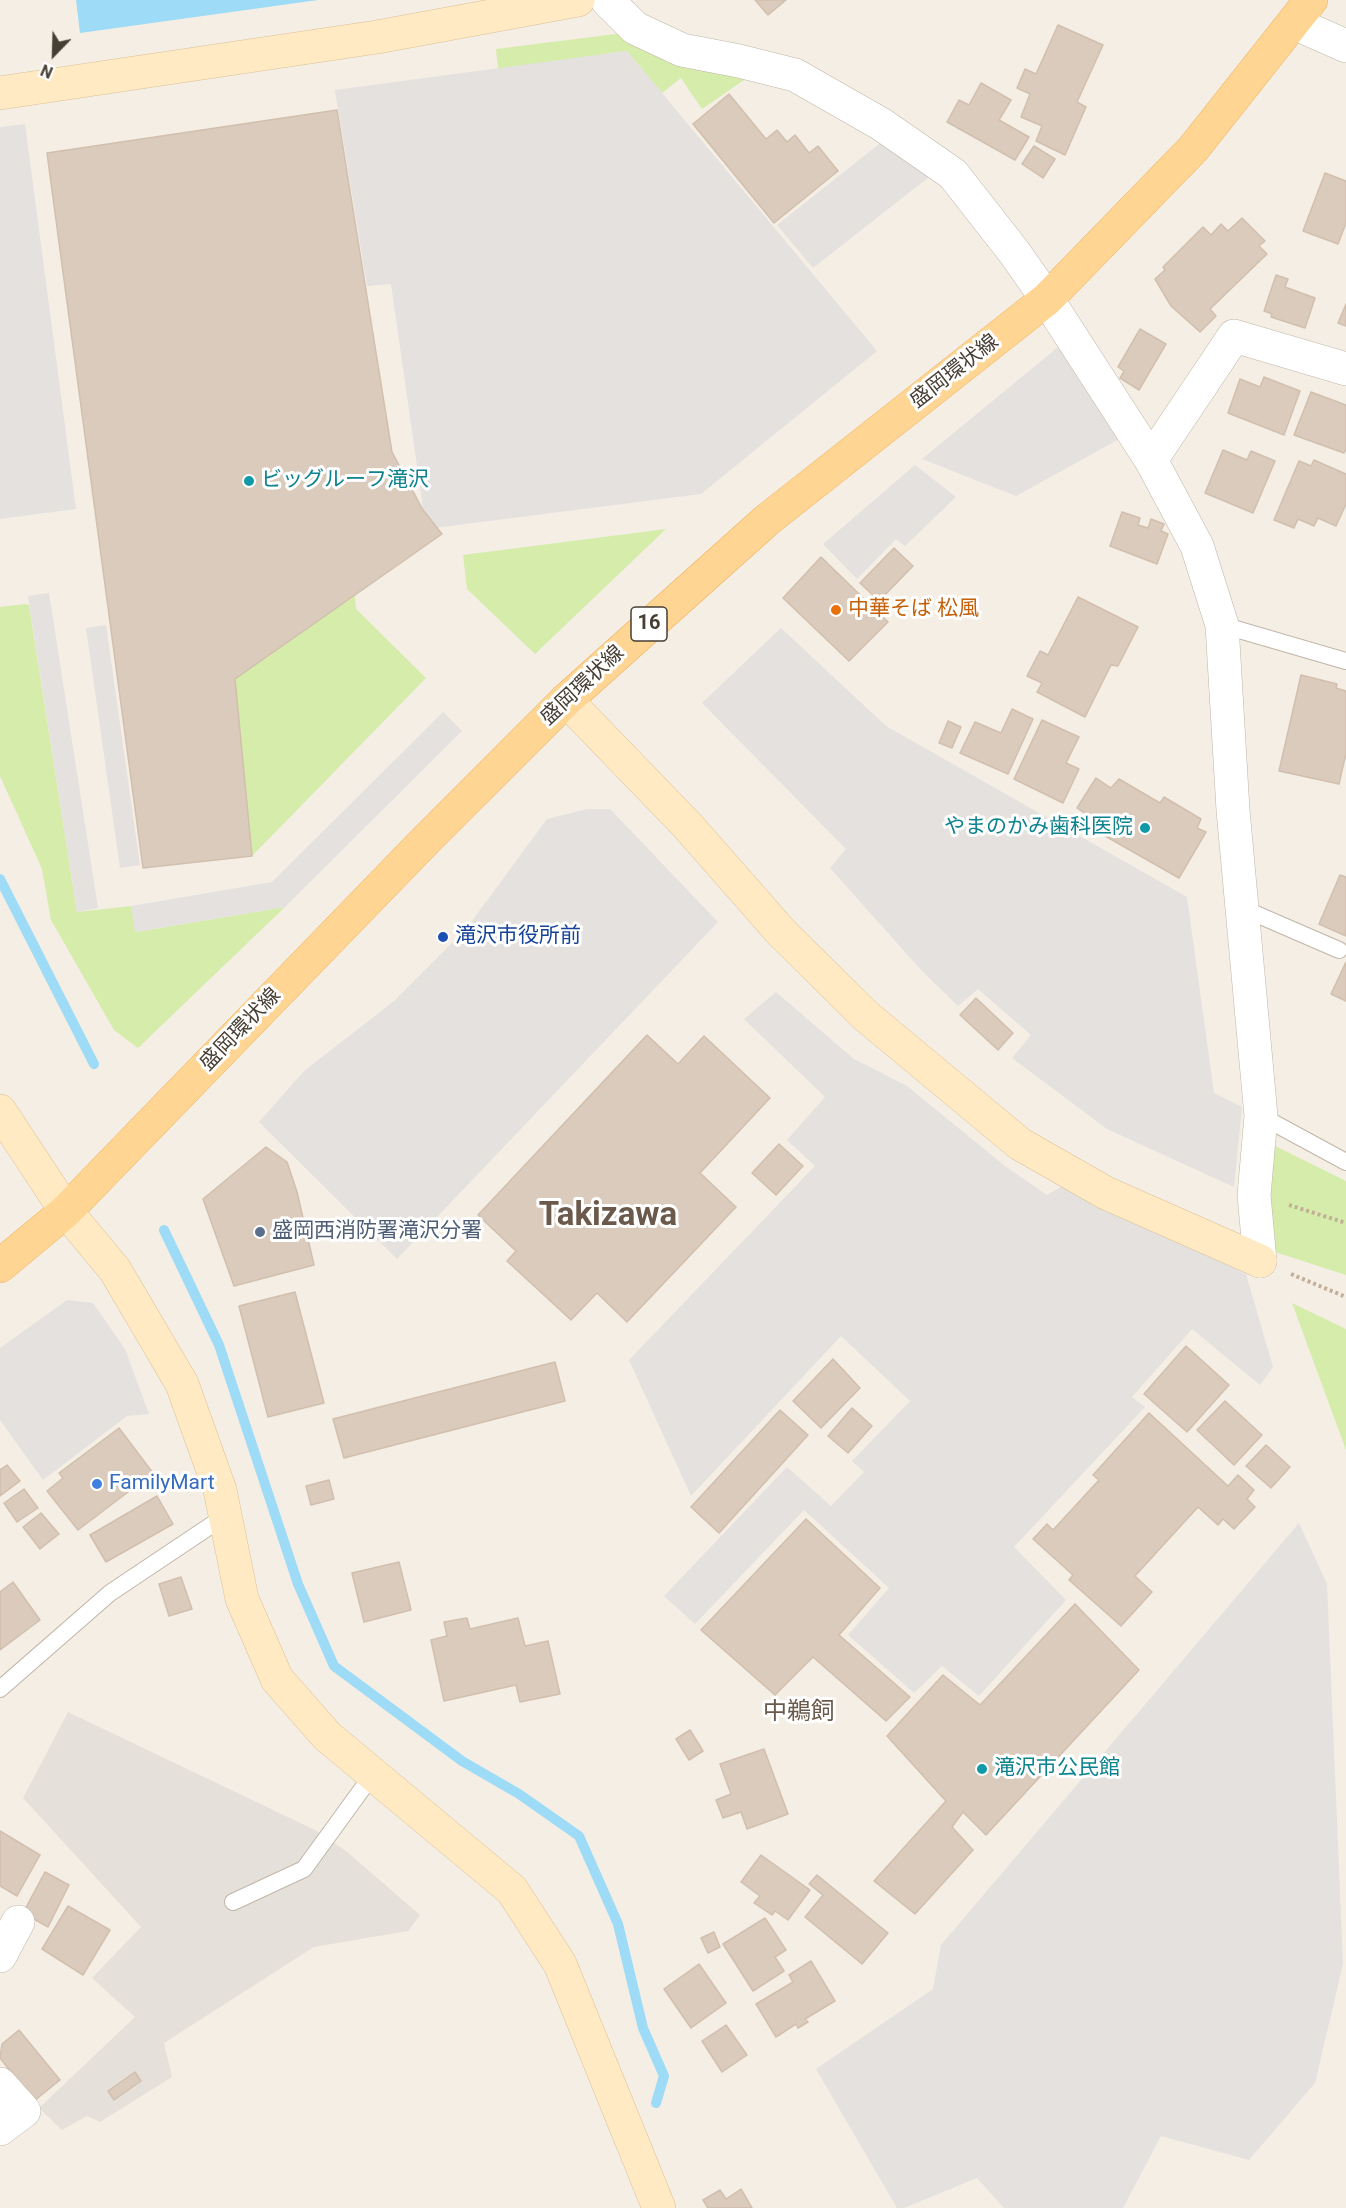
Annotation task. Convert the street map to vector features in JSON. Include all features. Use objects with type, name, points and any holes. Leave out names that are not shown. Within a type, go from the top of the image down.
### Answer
[{"type":"main road","name":"盛岡環状線","points":[[0,1266],[66,1211],[417,849],[566,700],[759,526],[1047,299],[1193,149],[1303,12]]},
{"type":"street","points":[[0,93],[377,37],[578,0]]},
{"type":"street","points":[[566,700],[687,825],[781,932],[866,1016],[1020,1144],[1106,1193],[1260,1261],[1254,1195],[1260,1116],[1233,810],[1222,625],[1197,546],[1151,460],[1047,299],[1014,252],[952,174],[881,124],[795,75],[682,50],[635,28],[607,0]]},
{"type":"street","points":[[1303,12],[1346,46]]},
{"type":"street","points":[[1151,460],[1234,336],[1346,369]]},
{"type":"street","points":[[0,1110],[66,1211],[115,1270],[183,1384],[220,1490],[242,1599],[277,1678],[327,1736],[512,1890],[560,1964],[658,2207]]},
{"type":"street","points":[[0,1956],[18,1922]]},
{"type":"street","points":[[0,2084],[24,2111],[0,2129]]},
{"type":"lane","points":[[1222,625],[1346,661]]},
{"type":"lane","points":[[1242,908],[1339,950]]},
{"type":"lane","points":[[1260,1116],[1346,1162]]},
{"type":"lane","points":[[0,1689],[110,1593],[225,1515]]},
{"type":"lane","points":[[232,1902],[304,1869],[373,1774]]},
{"type":"path","points":[[1254,1195],[1346,1223]]},
{"type":"path","points":[[1260,1261],[1346,1297]]},
{"type":"shaded area","points":[[627,51],[877,351],[701,494],[426,529],[391,284],[367,286],[335,90]]},
{"type":"shaded area","points":[[25,124],[76,509],[0,519],[0,127]]},
{"type":"shaded area","points":[[888,137],[934,173],[813,268],[777,225]]},
{"type":"shaded area","points":[[1063,343],[1123,437],[1016,496],[922,459]]},
{"type":"shaded area","points":[[915,465],[956,497],[905,546],[896,539],[857,579],[823,544]]},
{"type":"shaded area","points":[[49,593],[98,908],[77,912],[28,596]]},
{"type":"shaded area","points":[[106,625],[140,865],[120,868],[86,628]]},
{"type":"shaded area","points":[[781,628],[886,726],[1187,897],[1214,1093],[1242,1107],[1234,1187],[1107,1129],[1012,1058],[1031,1035],[978,989],[958,1006],[921,970],[830,868],[846,849],[702,703]]},
{"type":"shaded area","points":[[443,712],[462,731],[285,907],[135,932],[131,906],[272,882]]},
{"type":"shaded area","points":[[587,809],[610,809],[718,922],[397,1259],[259,1122],[304,1071],[394,1001],[466,929],[547,819]]},
{"type":"shaded area","points":[[776,992],[854,1059],[907,1086],[1005,1166],[1047,1195],[1064,1185],[1246,1274],[1273,1367],[1260,1385],[1192,1329],[1132,1397],[1145,1407],[1014,1547],[1066,1600],[979,1696],[942,1666],[914,1693],[848,1635],[889,1588],[804,1510],[695,1624],[664,1596],[787,1467],[831,1506],[864,1472],[852,1461],[910,1401],[841,1336],[691,1496],[629,1360],[815,1166],[787,1140],[825,1097],[744,1019]]},
{"type":"shaded area","points":[[67,1300],[93,1303],[125,1349],[149,1414],[127,1416],[43,1480],[0,1420],[0,1348]]},
{"type":"shaded area","points":[[1299,1523],[1327,1584],[1343,1964],[1315,2083],[1249,2160],[1161,2136],[1123,2208],[1004,2208],[977,2178],[904,2208],[897,2208],[816,2069],[933,1989],[941,1945]]},
{"type":"shaded area","points":[[68,1712],[315,1830],[346,1851],[420,1915],[408,1931],[314,1947],[164,2043],[172,2077],[100,2122],[87,2116],[62,2130],[39,2108],[135,2017],[92,1978],[141,1927],[23,1798]]},
{"type":"green space","points":[[632,32],[745,69],[744,80],[702,109],[681,78],[662,93],[627,51],[498,69],[496,49]]},
{"type":"green space","points":[[666,529],[535,654],[467,589],[463,555]]},
{"type":"green space","points":[[355,595],[356,609],[426,678],[252,856],[235,679]]},
{"type":"green space","points":[[29,605],[77,912],[131,906],[136,932],[285,907],[138,1048],[114,1030],[51,920],[42,869],[0,776],[0,607]]},
{"type":"green space","points":[[1263,1140],[1346,1181],[1346,1275],[1275,1252]]},
{"type":"green space","points":[[1292,1303],[1346,1329],[1346,1450]]},
{"type":"water","points":[[76,0],[318,0],[80,33]]},
{"type":"building","points":[[755,0],[786,0],[768,15]]},
{"type":"building","points":[[1058,25],[1103,45],[1077,102],[1086,107],[1065,155],[1036,141],[1042,126],[1021,117],[1030,94],[1017,88],[1025,69],[1036,74]]},
{"type":"building","points":[[981,83],[1011,100],[999,120],[1029,137],[1015,160],[947,122],[959,100],[969,105]]},
{"type":"building","points":[[729,94],[766,139],[777,130],[787,142],[795,135],[809,153],[818,146],[838,171],[774,223],[693,124]]},
{"type":"building","name":"ビッグルーフ滝沢","points":[[337,110],[392,452],[423,510],[442,534],[235,679],[252,856],[143,868],[47,153]]},
{"type":"building","points":[[1034,146],[1055,159],[1043,178],[1022,164]]},
{"type":"building","points":[[1325,173],[1346,181],[1346,223],[1338,244],[1303,231]]},
{"type":"building","points":[[1242,218],[1265,241],[1259,246],[1267,254],[1210,309],[1216,316],[1200,332],[1171,306],[1155,279],[1165,270],[1163,267],[1203,227],[1211,235],[1221,224],[1228,231]]},
{"type":"building","points":[[1276,275],[1288,279],[1285,287],[1315,298],[1305,328],[1271,317],[1272,314],[1264,311]]},
{"type":"building","points":[[1346,304],[1346,326],[1338,323]]},
{"type":"building","points":[[1140,329],[1166,344],[1139,390],[1120,378],[1124,371],[1118,367]]},
{"type":"building","points":[[1264,377],[1300,391],[1284,435],[1228,413],[1240,379],[1260,387]]},
{"type":"building","points":[[1311,392],[1346,405],[1346,449],[1344,453],[1294,435]]},
{"type":"building","points":[[1223,450],[1247,460],[1251,451],[1275,461],[1253,513],[1205,493]]},
{"type":"building","points":[[1314,460],[1346,474],[1346,504],[1336,526],[1318,518],[1314,526],[1298,519],[1294,528],[1274,520],[1299,461],[1311,466]]},
{"type":"building","points":[[1122,512],[1140,518],[1138,525],[1148,528],[1151,519],[1164,524],[1161,531],[1168,534],[1157,564],[1110,546]]},
{"type":"building","points":[[894,548],[913,566],[879,601],[860,583]]},
{"type":"building","name":"中華そば 松風","points":[[821,557],[888,622],[849,661],[783,598]]},
{"type":"building","points":[[1078,597],[1138,627],[1118,666],[1111,665],[1085,717],[1037,692],[1042,683],[1027,676],[1040,651],[1048,655]]},
{"type":"building","points":[[1301,675],[1337,684],[1336,688],[1346,691],[1346,753],[1339,784],[1279,771]]},
{"type":"building","points":[[1012,709],[1033,719],[1008,774],[960,753],[975,722],[1001,733]]},
{"type":"building","points":[[1042,720],[1079,737],[1066,763],[1079,769],[1063,803],[1014,779]]},
{"type":"building","points":[[948,721],[961,727],[952,748],[939,743]]},
{"type":"building","name":"やまのかみ歯科医院","points":[[1096,778],[1111,788],[1119,779],[1160,803],[1164,797],[1201,819],[1197,828],[1206,832],[1179,878],[1091,828],[1095,820],[1077,808]]},
{"type":"building","points":[[1340,875],[1346,877],[1346,936],[1319,924]]},
{"type":"building","points":[[1346,962],[1346,1001],[1331,994]]},
{"type":"building","points":[[976,998],[1013,1033],[998,1050],[960,1015]]},
{"type":"building","points":[[647,1035],[678,1064],[704,1036],[770,1098],[700,1173],[736,1207],[627,1322],[597,1293],[571,1320],[507,1261],[516,1251],[478,1215]]},
{"type":"building","points":[[779,1144],[803,1166],[776,1195],[752,1173]]},
{"type":"building","name":"盛岡西消防署滝沢分署","points":[[266,1147],[287,1162],[297,1192],[314,1265],[234,1286],[203,1199]]},
{"type":"building","points":[[295,1292],[324,1403],[268,1417],[239,1306]]},
{"type":"building","points":[[1186,1346],[1229,1385],[1187,1432],[1144,1394]]},
{"type":"building","points":[[833,1359],[860,1388],[821,1428],[793,1401]]},
{"type":"building","points":[[555,1362],[565,1401],[344,1458],[333,1419]]},
{"type":"building","points":[[1225,1401],[1262,1435],[1234,1465],[1197,1430]]},
{"type":"building","points":[[852,1408],[872,1426],[848,1453],[828,1436]]},
{"type":"building","points":[[780,1410],[808,1435],[719,1533],[691,1507]]},
{"type":"building","points":[[1149,1413],[1228,1486],[1238,1475],[1254,1490],[1247,1499],[1255,1507],[1234,1529],[1223,1519],[1218,1525],[1198,1507],[1135,1576],[1152,1592],[1121,1626],[1069,1580],[1073,1575],[1033,1539],[1047,1524],[1053,1530],[1099,1480],[1093,1475]]},
{"type":"building","name":"FamilyMart","points":[[119,1428],[153,1473],[78,1530],[47,1491],[63,1478],[59,1473]]},
{"type":"building","points":[[1266,1445],[1290,1467],[1271,1488],[1246,1466]]},
{"type":"building","points":[[7,1465],[20,1481],[0,1496],[0,1470]]},
{"type":"building","points":[[329,1480],[334,1499],[311,1505],[306,1486]]},
{"type":"building","points":[[24,1489],[38,1508],[17,1522],[4,1503]]},
{"type":"building","points":[[157,1496],[173,1524],[106,1562],[90,1535]]},
{"type":"building","points":[[41,1513],[59,1534],[40,1549],[23,1527]]},
{"type":"building","points":[[806,1519],[880,1588],[839,1635],[910,1697],[886,1721],[813,1657],[775,1695],[701,1630]]},
{"type":"building","points":[[399,1562],[411,1610],[364,1622],[352,1573]]},
{"type":"building","points":[[181,1577],[192,1609],[169,1616],[159,1584]]},
{"type":"building","points":[[13,1582],[40,1620],[0,1650],[0,1592]]},
{"type":"building","name":"滝沢市公民館","points":[[1075,1604],[1139,1670],[986,1835],[963,1812],[952,1827],[973,1850],[915,1914],[874,1881],[946,1801],[887,1736],[943,1675],[980,1705]]},
{"type":"building","points":[[467,1618],[470,1629],[518,1618],[525,1646],[548,1641],[560,1694],[520,1702],[516,1685],[444,1701],[431,1640],[447,1636],[444,1622]]},
{"type":"building","points":[[690,1730],[703,1751],[689,1760],[676,1739]]},
{"type":"building","points":[[764,1749],[788,1814],[747,1829],[741,1812],[723,1818],[716,1800],[731,1794],[720,1764]]},
{"type":"building","points":[[0,1831],[40,1855],[17,1896],[0,1886]]},
{"type":"building","points":[[761,1855],[810,1890],[788,1920],[775,1911],[772,1915],[754,1903],[760,1896],[741,1882]]},
{"type":"building","points":[[45,1872],[69,1885],[48,1927],[23,1913]]},
{"type":"building","points":[[817,1875],[888,1933],[862,1964],[805,1917],[823,1895],[809,1884]]},
{"type":"building","points":[[68,1906],[110,1930],[83,1975],[42,1949]]},
{"type":"building","points":[[765,1918],[786,1950],[775,1957],[784,1971],[753,1991],[723,1944]]},
{"type":"building","points":[[714,1932],[720,1947],[708,1953],[701,1938]]},
{"type":"building","points":[[811,1961],[835,2001],[805,2019],[808,2022],[798,2028],[796,2024],[776,2037],[756,2004],[793,1982],[789,1975]]},
{"type":"building","points":[[699,1964],[726,2003],[691,2028],[664,1989]]},
{"type":"building","points":[[726,2025],[747,2055],[722,2072],[702,2041]]},
{"type":"building","points":[[19,2030],[60,2080],[34,2101],[0,2058],[2,2044]]},
{"type":"building","points":[[135,2072],[141,2081],[114,2100],[108,2091]]},
{"type":"building","points":[[741,2189],[752,2208],[708,2208],[703,2200],[720,2190],[726,2199]]},
{"type":"waterway","points":[[0,879],[94,1064]]},
{"type":"waterway","points":[[164,1230],[219,1345],[298,1584],[334,1666],[462,1761],[519,1794],[579,1836],[618,1924],[643,2028],[664,2076],[656,2103]]},
{"type":"place","name":"ビッグルーフ滝沢","points":[[249,481]]},
{"type":"place","name":"中華そば 松風","points":[[836,610]]},
{"type":"place","name":"やまのかみ歯科医院","points":[[1145,828]]},
{"type":"place","name":"滝沢市役所前","points":[[443,937]]},
{"type":"place","name":"盛岡西消防署滝沢分署","points":[[260,1232]]},
{"type":"place","name":"FamilyMart","points":[[97,1484]]},
{"type":"place","name":"滝沢市公民館","points":[[982,1769]]},
{"type":"district","name":"Takizawa","points":[[608,1217]]},
{"type":"district","name":"中鵜飼","points":[[799,1713]]}]
